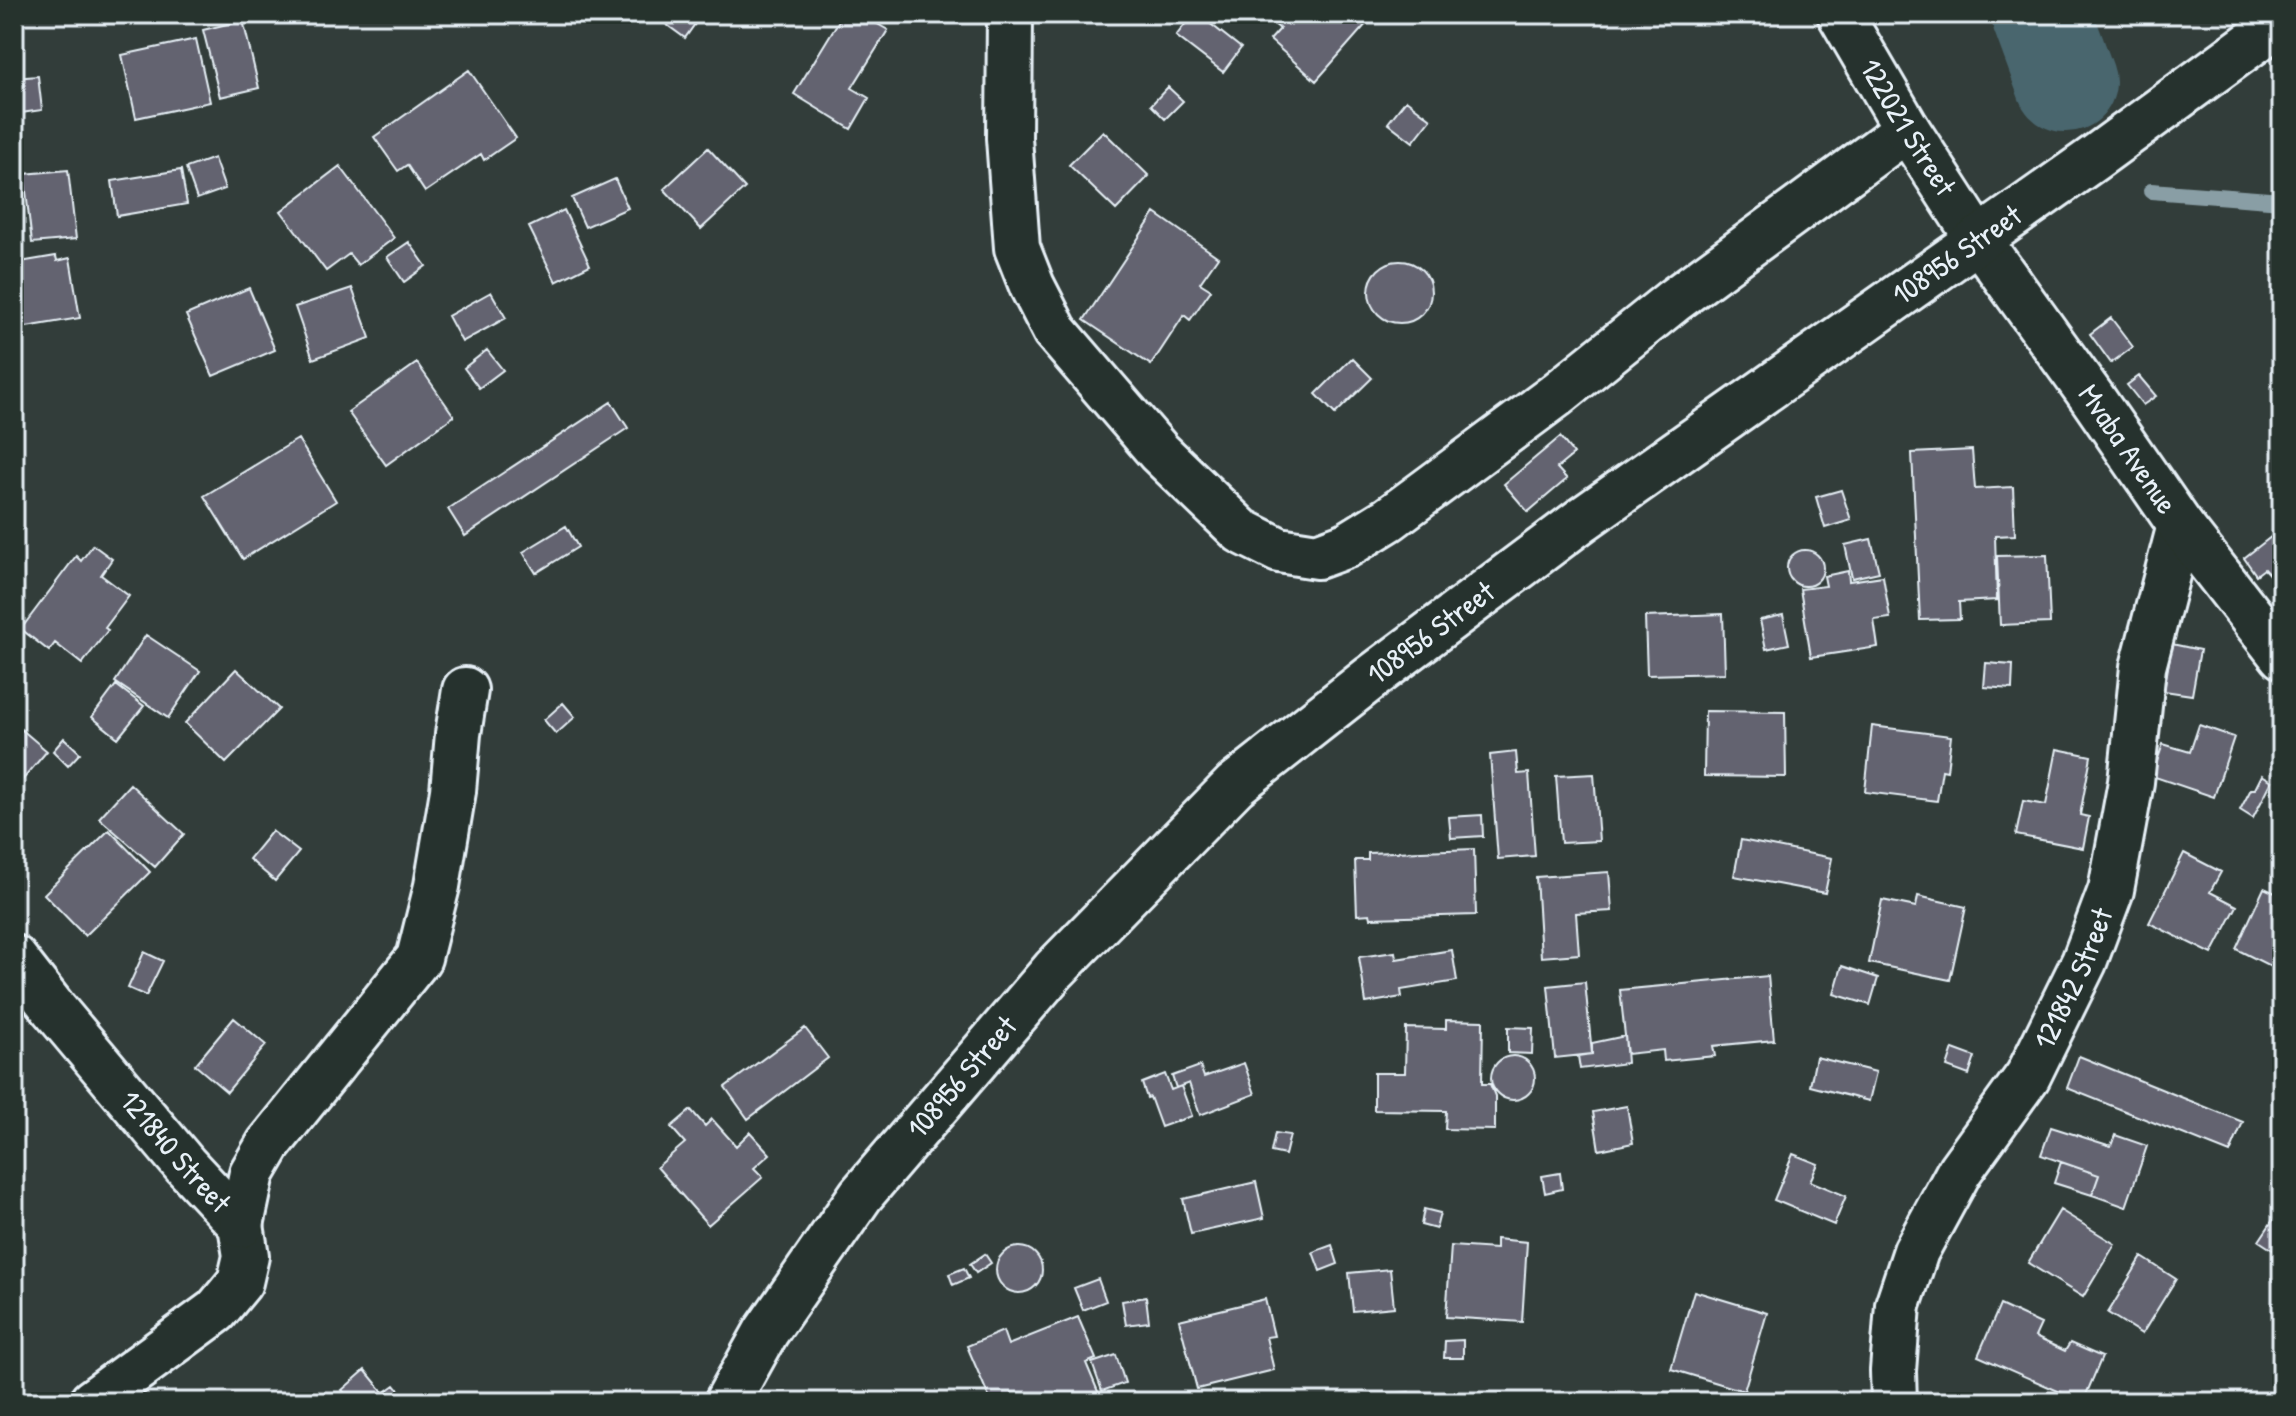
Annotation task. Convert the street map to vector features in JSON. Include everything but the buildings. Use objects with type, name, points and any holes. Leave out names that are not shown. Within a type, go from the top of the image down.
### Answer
[{"type":"street","points":[[1010,14],[1009,138],[1017,248],[1055,331],[1159,452],[1241,531],[1279,550],[1317,556],[1347,545],[1389,519],[1555,396],[1673,301],[1907,129]]},
{"type":"street","name":"122021 Street","points":[[1840,14],[1907,129],[1978,239]]},
{"type":"street","name":"108956 Street","points":[[727,1402],[766,1332],[861,1195],[1054,970],[1235,785],[1372,677],[1583,519],[2093,159],[2282,21]]},
{"type":"street","name":"Mvaba Avenue","points":[[1978,239],[2180,525],[2282,656]]},
{"type":"street","name":"121842 Street","points":[[1894,1402],[1898,1305],[1916,1251],[1960,1170],[2028,1076],[2084,962],[2111,890],[2131,782],[2143,667],[2180,525]]},
{"type":"street","points":[[241,1225],[252,1173],[269,1144],[419,958],[437,886],[448,823],[465,690]]},
{"type":"street","name":"121840 Street","points":[[14,958],[185,1165],[241,1225],[246,1256],[240,1282],[216,1311],[92,1402]]},
{"type":"waterway","points":[[2041,14],[2066,82]]},
{"type":"waterway","points":[[2151,191],[2282,201]]}]
